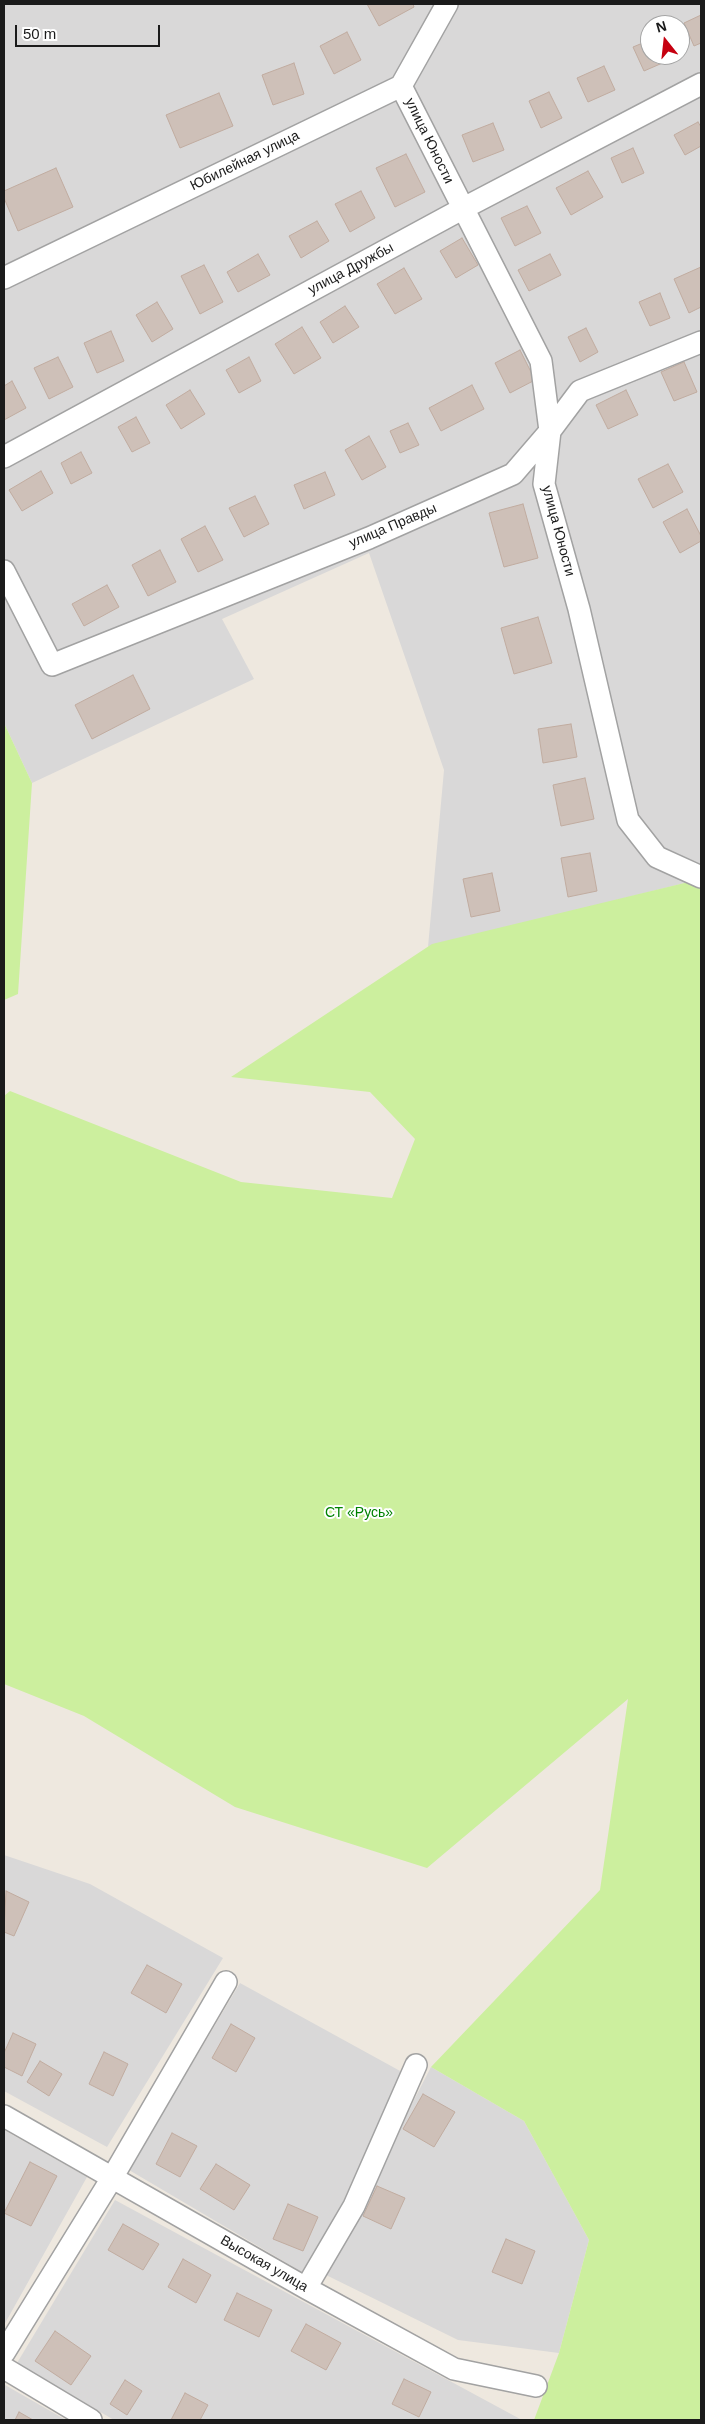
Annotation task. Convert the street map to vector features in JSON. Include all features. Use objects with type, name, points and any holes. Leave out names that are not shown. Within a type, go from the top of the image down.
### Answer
[{"type":"street","points":[[401,86],[447,4]]},
{"type":"street","name":"улица Дружбы","points":[[4,457],[462,209],[701,84]]},
{"type":"street","name":"улица Юности","points":[[401,86],[541,361],[550,431],[544,484],[579,609],[628,820],[657,857],[701,877]]},
{"type":"street","name":"Юбилейная улица","points":[[4,278],[401,86]]},
{"type":"street","name":"улица Правды","points":[[4,571],[52,665],[369,538],[513,474],[550,431],[580,391],[701,342]]},
{"type":"street","points":[[4,2353],[112,2178],[226,1982]]},
{"type":"street","points":[[306,2288],[354,2206],[416,2065]]},
{"type":"street","name":"Высокая улица","points":[[4,2116],[306,2288],[454,2369],[536,2386]]},
{"type":"street","points":[[4,2368],[91,2420]]},
{"type":"shaded area","points":[[4,4],[701,4],[701,879],[428,947],[444,770],[369,553],[222,619],[254,679],[32,783],[4,723]]},
{"type":"shaded area","points":[[4,1855],[90,1884],[223,1958],[107,2147],[4,2091]]},
{"type":"shaded area","points":[[240,1983],[402,2072],[342,2204],[302,2272],[129,2170]]},
{"type":"shaded area","points":[[431,2067],[524,2121],[589,2240],[559,2353],[458,2340],[324,2274]]},
{"type":"shaded area","points":[[4,2130],[87,2177],[4,2325]]},
{"type":"shaded area","points":[[115,2200],[522,2420],[114,2420],[17,2363]]},
{"type":"shaded area","points":[[5,2385],[66,2420],[4,2420]]},
{"type":"green space","points":[[4,723],[32,783],[18,994],[4,1000]]},
{"type":"green space","name":"СТ «Русь»","points":[[701,879],[701,2420],[534,2420],[559,2353],[589,2240],[524,2121],[431,2067],[600,1890],[628,1699],[427,1868],[235,1807],[84,1716],[4,1684],[4,1096],[10,1091],[241,1182],[392,1198],[415,1139],[370,1092],[231,1077],[432,944]]},
{"type":"building","points":[[367,4],[413,4],[414,7],[379,26]]},
{"type":"building","points":[[701,15],[701,43],[694,46],[690,37],[690,20]]},
{"type":"building","points":[[347,32],[361,60],[334,74],[320,46]]},
{"type":"building","points":[[640,44],[640,62],[633,47]]},
{"type":"building","points":[[294,63],[304,94],[273,105],[262,75]]},
{"type":"building","points":[[641,65],[658,65],[644,71]]},
{"type":"building","points":[[604,66],[615,90],[588,102],[577,78]]},
{"type":"building","points":[[549,92],[562,118],[541,128],[529,101]]},
{"type":"building","points":[[219,93],[233,126],[180,148],[166,115]]},
{"type":"building","points":[[698,122],[701,127],[701,146],[685,155],[674,135]]},
{"type":"building","points":[[493,123],[504,150],[473,162],[462,135]]},
{"type":"building","points":[[633,148],[644,173],[622,183],[611,158]]},
{"type":"building","points":[[406,154],[425,192],[395,207],[376,168]]},
{"type":"building","points":[[56,168],[73,207],[18,231],[4,198],[4,191]]},
{"type":"building","points":[[588,171],[603,197],[571,215],[556,188]]},
{"type":"building","points":[[361,191],[375,218],[350,232],[335,204]]},
{"type":"building","points":[[527,206],[541,233],[515,246],[501,218]]},
{"type":"building","points":[[317,221],[329,241],[301,258],[289,236]]},
{"type":"building","points":[[462,238],[478,265],[456,278],[440,251]]},
{"type":"building","points":[[258,254],[270,275],[238,292],[227,272]]},
{"type":"building","points":[[550,254],[561,275],[529,291],[518,270]]},
{"type":"building","points":[[204,265],[223,302],[200,314],[181,276]]},
{"type":"building","points":[[701,267],[701,307],[689,313],[674,279]]},
{"type":"building","points":[[404,268],[422,299],[395,314],[377,284]]},
{"type":"building","points":[[660,293],[670,318],[650,326],[639,302]]},
{"type":"building","points":[[157,302],[173,329],[152,342],[136,315]]},
{"type":"building","points":[[345,306],[359,327],[333,343],[320,322]]},
{"type":"building","points":[[302,327],[321,358],[294,374],[275,344]]},
{"type":"building","points":[[586,328],[598,352],[580,362],[568,337]]},
{"type":"building","points":[[111,331],[124,361],[97,373],[84,343]]},
{"type":"building","points":[[520,350],[535,380],[510,393],[495,363]]},
{"type":"building","points":[[58,357],[73,387],[49,399],[34,368]]},
{"type":"building","points":[[249,357],[261,381],[239,393],[226,370]]},
{"type":"building","points":[[684,362],[697,392],[674,401],[661,372]]},
{"type":"building","points":[[12,381],[26,408],[4,420],[4,386]]},
{"type":"building","points":[[472,385],[484,409],[441,431],[429,408]]},
{"type":"building","points":[[190,390],[205,414],[181,429],[166,405]]},
{"type":"building","points":[[626,390],[638,415],[608,429],[596,405]]},
{"type":"building","points":[[136,417],[150,443],[132,452],[118,427]]},
{"type":"building","points":[[408,423],[419,445],[400,453],[390,431]]},
{"type":"building","points":[[369,436],[386,467],[362,480],[345,450]]},
{"type":"building","points":[[81,452],[92,473],[71,484],[61,463]]},
{"type":"building","points":[[668,464],[683,492],[653,508],[638,479]]},
{"type":"building","points":[[41,471],[53,493],[22,511],[9,490]]},
{"type":"building","points":[[325,472],[335,495],[304,509],[294,485]]},
{"type":"building","points":[[255,496],[269,524],[244,537],[229,508]]},
{"type":"building","points":[[523,504],[538,558],[504,567],[489,513]]},
{"type":"building","points":[[687,509],[701,536],[701,541],[680,553],[663,522]]},
{"type":"building","points":[[205,526],[223,560],[198,572],[181,539]]},
{"type":"building","points":[[160,550],[176,582],[148,596],[132,565]]},
{"type":"building","points":[[107,585],[119,607],[84,626],[72,604]]},
{"type":"building","points":[[538,617],[552,663],[514,674],[501,628]]},
{"type":"building","points":[[133,675],[150,709],[92,739],[75,705]]},
{"type":"building","points":[[571,724],[577,757],[543,763],[538,729]]},
{"type":"building","points":[[585,778],[594,819],[561,826],[553,785]]},
{"type":"building","points":[[590,853],[597,891],[568,897],[561,858]]},
{"type":"building","points":[[492,873],[500,911],[471,917],[463,879]]},
{"type":"building","points":[[6,1891],[29,1902],[14,1936],[4,1932]]},
{"type":"building","points":[[147,1965],[182,1984],[166,2013],[131,1993]]},
{"type":"building","points":[[231,2024],[255,2038],[236,2072],[212,2058]]},
{"type":"building","points":[[13,2033],[36,2044],[22,2076],[4,2067],[4,2053]]},
{"type":"building","points":[[104,2052],[128,2064],[113,2096],[89,2084]]},
{"type":"building","points":[[40,2061],[62,2074],[49,2096],[27,2082]]},
{"type":"building","points":[[423,2094],[455,2112],[434,2147],[403,2129]]},
{"type":"building","points":[[172,2133],[197,2146],[180,2177],[156,2164]]},
{"type":"building","points":[[30,2162],[57,2176],[31,2226],[4,2213]]},
{"type":"building","points":[[216,2164],[250,2185],[234,2210],[200,2189]]},
{"type":"building","points":[[377,2186],[405,2198],[391,2229],[363,2216]]},
{"type":"building","points":[[288,2204],[318,2217],[303,2251],[273,2239]]},
{"type":"building","points":[[123,2224],[159,2244],[143,2270],[108,2250]]},
{"type":"building","points":[[506,2239],[535,2251],[522,2284],[492,2272]]},
{"type":"building","points":[[183,2259],[211,2275],[196,2303],[168,2287]]},
{"type":"building","points":[[237,2293],[272,2310],[259,2337],[224,2320]]},
{"type":"building","points":[[306,2324],[341,2343],[326,2370],[291,2351]]},
{"type":"building","points":[[55,2331],[91,2356],[71,2385],[35,2361]]},
{"type":"building","points":[[404,2379],[431,2392],[419,2417],[392,2404]]},
{"type":"building","points":[[125,2380],[142,2391],[127,2415],[110,2404]]},
{"type":"building","points":[[185,2393],[208,2405],[200,2420],[171,2420]]},
{"type":"building","points":[[19,2412],[33,2420],[15,2420]]}]
